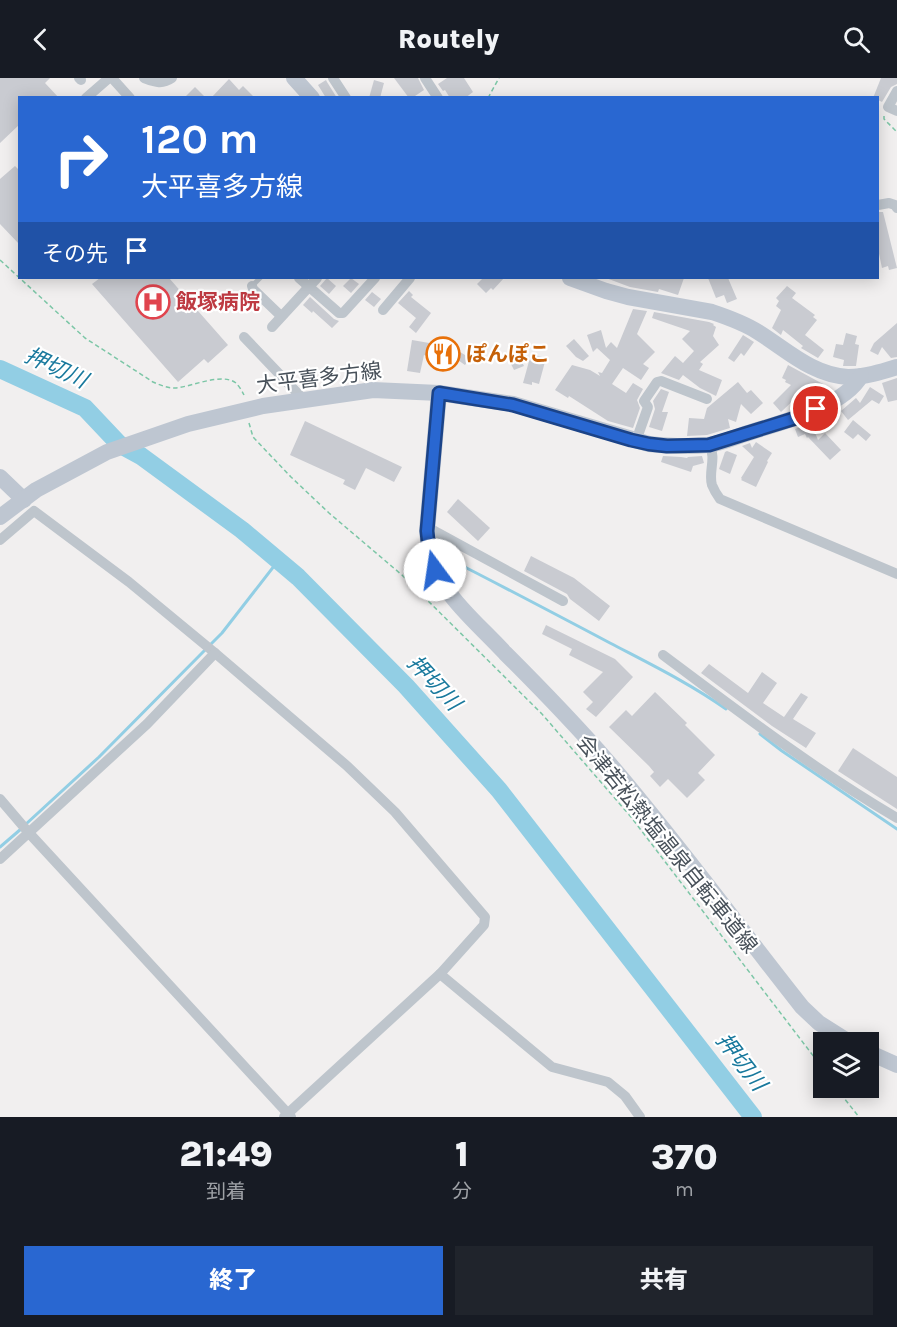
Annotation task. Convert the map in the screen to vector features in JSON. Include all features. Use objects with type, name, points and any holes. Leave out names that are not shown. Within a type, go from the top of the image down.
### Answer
[{"type":"main road","points":[[294,78],[310,96]]},
{"type":"main road","points":[[576,279],[628,297],[723,315],[757,331],[813,368],[839,376],[871,375],[897,367]]},
{"type":"main road","name":"大平喜多方線","points":[[0,517],[30,495],[107,452],[188,424],[263,406],[373,390],[439,393],[513,405],[636,441],[667,446],[709,445],[799,417],[842,396],[861,376]]},
{"type":"main road","points":[[439,393],[427,531],[429,550],[435,570],[447,590],[608,762],[802,1007],[819,1023],[833,1032]]},
{"type":"main road","points":[[0,477],[30,495]]},
{"type":"main road","points":[[879,1057],[897,1065]]},
{"type":"street","points":[[88,96],[110,78],[128,96]]},
{"type":"street","points":[[144,78],[158,83],[172,78]]},
{"type":"street","points":[[333,78],[345,96]]},
{"type":"street","points":[[425,78],[437,96]]},
{"type":"street","points":[[893,110],[888,107],[897,91]]},
{"type":"street","points":[[879,205],[889,203],[897,208]]},
{"type":"street","points":[[300,279],[339,313],[343,313],[368,280]]},
{"type":"street","points":[[272,327],[316,279]]},
{"type":"street","points":[[383,310],[409,279]]},
{"type":"street","points":[[256,282],[253,289],[281,316]]},
{"type":"street","points":[[244,337],[304,400]]},
{"type":"street","points":[[636,441],[648,407],[644,401],[657,382],[661,381],[707,399]]},
{"type":"street","points":[[709,445],[713,450],[711,484],[720,499],[897,574]]},
{"type":"street","points":[[0,540],[34,511],[129,582],[346,765],[395,812],[485,917],[484,925],[440,974],[288,1116],[0,798]]},
{"type":"street","points":[[427,531],[433,530],[563,601]]},
{"type":"street","points":[[0,859],[147,723],[215,653]]},
{"type":"street","points":[[663,655],[771,736],[862,798],[897,818]]},
{"type":"street","points":[[440,974],[552,1067],[608,1082],[625,1096],[640,1117]]},
{"type":"path","points":[[489,96],[499,78]]},
{"type":"path","points":[[893,110],[885,113],[884,119],[897,132]]},
{"type":"path","points":[[0,260],[18,277]]},
{"type":"path","points":[[21,279],[85,338],[153,382],[175,388],[210,380],[228,380],[236,382],[244,397]]},
{"type":"path","name":"会津若松熱塩温泉自転車道線","points":[[248,418],[253,437],[291,477],[329,513],[402,575],[542,714],[632,817],[813,1056]]},
{"type":"path","points":[[844,1098],[859,1117]]},
{"type":"building","points":[[0,78],[50,78],[45,83],[57,96],[18,96],[18,126],[0,143]]},
{"type":"building","points":[[394,78],[418,78],[424,90],[415,96],[408,96]]},
{"type":"building","points":[[447,78],[464,78],[473,92],[468,96],[449,96],[438,84]]},
{"type":"building","points":[[881,78],[897,78],[897,84],[891,87],[882,102],[879,100],[879,96],[874,96]]},
{"type":"building","points":[[229,79],[239,90],[243,86],[253,96],[213,96]]},
{"type":"building","points":[[326,80],[336,96],[325,96],[318,85]]},
{"type":"building","points":[[374,80],[384,83],[381,96],[370,96]]},
{"type":"building","points":[[195,87],[204,96],[186,96]]},
{"type":"building","points":[[15,166],[18,169],[18,243],[0,224],[0,179]]},
{"type":"building","points":[[879,212],[883,212],[897,268],[889,270],[888,266],[882,268],[879,254]]},
{"type":"building","points":[[99,279],[170,279],[228,345],[208,363],[204,359],[178,382],[92,284]]},
{"type":"building","points":[[328,279],[336,286],[329,294],[320,286]]},
{"type":"building","points":[[350,279],[359,284],[351,293],[343,286]]},
{"type":"building","points":[[482,279],[503,279],[493,290],[491,288],[486,293],[477,284]]},
{"type":"building","points":[[609,279],[684,279],[678,295],[659,289],[658,292],[630,287]]},
{"type":"building","points":[[708,279],[728,279],[737,299],[727,303],[724,295],[716,298]]},
{"type":"building","points":[[787,286],[796,293],[792,298],[815,315],[813,317],[817,320],[805,335],[824,350],[818,358],[801,348],[803,346],[783,330],[781,335],[772,328],[781,310],[776,306],[779,301],[776,298]]},
{"type":"building","points":[[409,291],[413,295],[411,297],[431,313],[416,333],[409,327],[416,318],[398,303]]},
{"type":"building","points":[[372,292],[381,299],[374,307],[365,300]]},
{"type":"building","points":[[310,297],[339,321],[332,328],[303,305]]},
{"type":"building","points":[[633,309],[647,311],[637,334],[655,352],[643,364],[649,368],[641,380],[623,368],[612,384],[626,393],[633,383],[643,389],[637,400],[640,408],[633,428],[608,421],[569,396],[568,398],[555,390],[572,365],[590,370],[600,376],[598,372],[602,373],[610,360],[597,348],[593,352],[587,335],[601,330],[606,348],[611,342],[617,348]]},
{"type":"building","points":[[654,312],[714,324],[716,327],[713,336],[719,345],[700,362],[703,364],[699,370],[722,380],[716,396],[700,388],[683,375],[679,380],[661,373],[675,356],[683,363],[694,351],[682,339],[690,331],[652,318]]},
{"type":"building","points":[[897,323],[897,357],[891,358],[882,347],[878,355],[870,351],[874,343]]},
{"type":"building","points":[[846,333],[857,336],[855,344],[859,345],[856,366],[843,366],[844,360],[833,357],[836,344],[843,345]]},
{"type":"building","points":[[743,335],[754,342],[744,356],[741,353],[734,362],[728,358]]},
{"type":"building","points":[[574,339],[589,356],[583,361],[566,346]]},
{"type":"building","points":[[412,340],[435,344],[436,342],[470,358],[465,365],[452,356],[448,364],[424,355],[420,373],[407,371]]},
{"type":"building","points":[[531,354],[546,358],[539,384],[523,383]]},
{"type":"building","points":[[519,356],[524,366],[514,370],[509,360]]},
{"type":"building","points":[[788,365],[823,384],[824,388],[826,387],[829,391],[809,401],[806,399],[802,404],[798,396],[781,412],[773,403],[791,385],[782,378]]},
{"type":"building","points":[[897,378],[897,400],[888,402],[882,383]]},
{"type":"building","points":[[738,382],[747,393],[751,390],[763,403],[751,414],[741,404],[736,422],[728,419],[730,428],[707,435],[687,436],[689,418],[704,419],[707,408]]},
{"type":"building","points":[[870,387],[884,396],[879,404],[872,400],[848,420],[841,411],[856,398],[860,403]]},
{"type":"building","points":[[661,389],[669,392],[662,412],[668,412],[662,431],[649,427],[655,409],[653,401]]},
{"type":"building","points":[[853,420],[871,435],[866,441],[858,434],[853,439],[844,432]]},
{"type":"building","points":[[305,421],[402,467],[394,482],[366,468],[355,490],[343,484],[345,480],[290,455]]},
{"type":"building","points":[[811,423],[818,440],[825,433],[841,450],[830,460],[805,434],[798,437],[795,429]]},
{"type":"building","points":[[756,442],[772,453],[756,487],[741,478],[754,457],[742,446],[750,443],[752,448]]},
{"type":"building","points":[[727,451],[737,455],[730,474],[719,469]]},
{"type":"building","points":[[663,456],[687,458],[702,456],[704,463],[693,466],[691,472],[661,462]]},
{"type":"building","points":[[458,499],[490,528],[478,541],[447,512]]},
{"type":"building","points":[[531,556],[574,578],[610,606],[599,621],[570,599],[567,594],[524,571]]},
{"type":"building","points":[[546,625],[615,659],[633,677],[596,717],[586,709],[593,702],[583,692],[603,672],[569,655],[572,649],[542,634]]},
{"type":"building","points":[[709,664],[748,693],[762,672],[777,683],[763,703],[784,717],[801,693],[808,697],[793,719],[816,733],[806,748],[772,726],[701,673]]},
{"type":"building","points":[[655,692],[715,755],[698,773],[705,780],[687,798],[668,779],[660,787],[650,776],[654,772],[649,766],[609,727],[626,710],[632,716]]},
{"type":"building","points":[[853,748],[897,777],[897,809],[838,771]]},
{"type":"waterway","name":"押切川","points":[[0,369],[85,408],[119,444],[141,456],[242,530],[298,577],[406,686],[499,790],[753,1117]]},
{"type":"waterway","points":[[451,560],[669,674],[726,709]]},
{"type":"waterway","points":[[211,644],[278,561]]},
{"type":"waterway","points":[[26,824],[99,757],[206,649]]},
{"type":"waterway","points":[[760,734],[897,829]]},
{"type":"waterway","points":[[0,847],[21,829]]},
{"type":"place","name":"飯塚病院","points":[[153,302]]},
{"type":"place","name":"ぽんぽこ","points":[[443,354]]},
{"type":"route","points":[[435,570],[429,550],[427,531],[439,393],[513,405],[631,440],[667,446],[709,445],[799,417],[816,409]]}]
